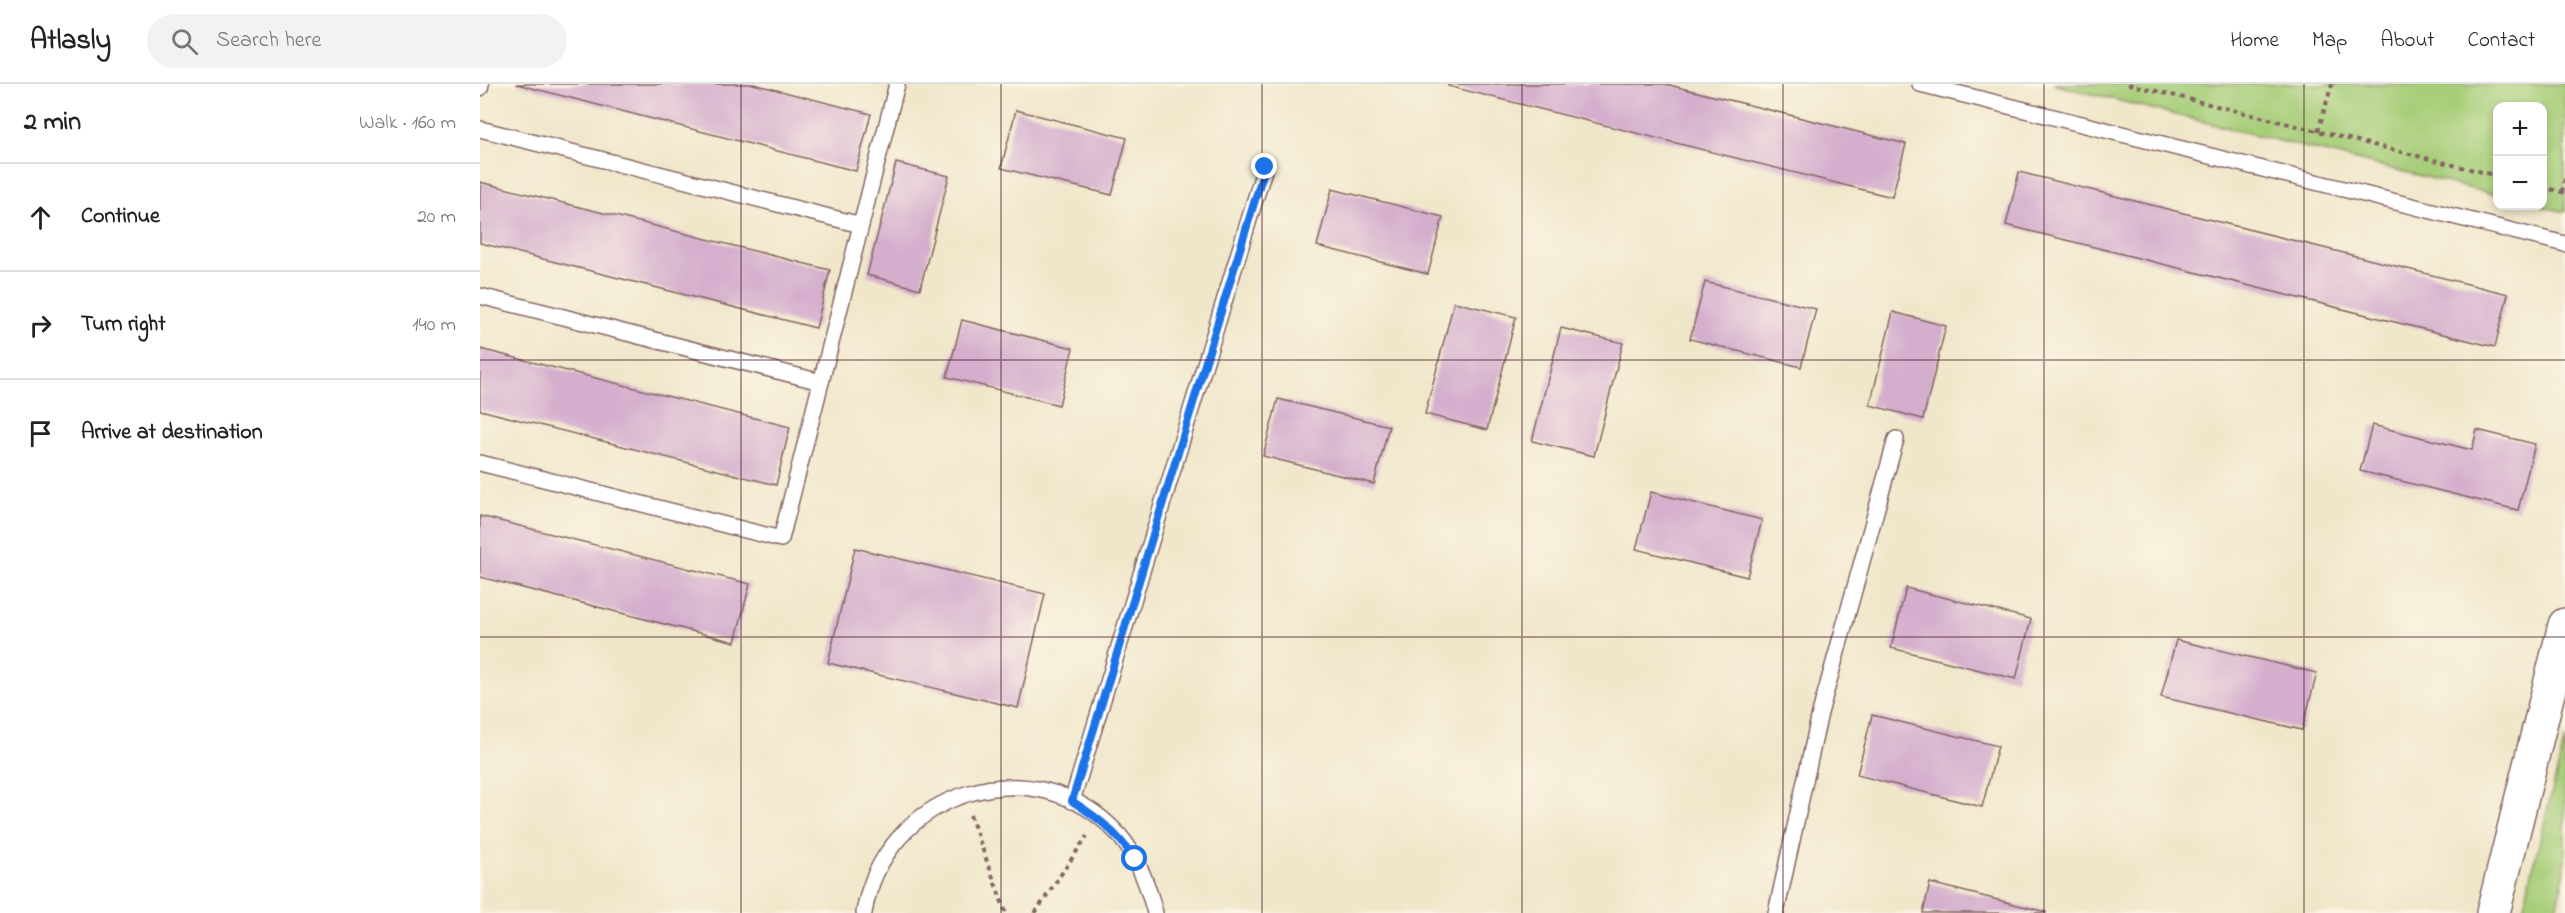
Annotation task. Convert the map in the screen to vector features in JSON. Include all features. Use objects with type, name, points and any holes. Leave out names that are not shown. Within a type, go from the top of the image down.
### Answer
[{"type":"main road","points":[[2493,913],[2565,625]]},
{"type":"lane","points":[[480,463],[781,539],[897,84]]},
{"type":"lane","points":[[1920,84],[2565,244]]},
{"type":"lane","points":[[480,129],[861,225]]},
{"type":"lane","points":[[1072,801],[1265,167]]},
{"type":"lane","points":[[480,296],[821,382]]},
{"type":"lane","points":[[1776,913],[1820,713],[1896,439]]},
{"type":"lane","points":[[864,913],[877,870],[892,845],[911,824],[962,795],[988,789],[1017,787],[1046,792],[1072,801],[1118,835],[1135,859],[1147,885],[1155,913]]},
{"type":"path","points":[[2128,84],[2493,175]]},
{"type":"path","points":[[2318,131],[2332,84]]},
{"type":"path","points":[[2547,189],[2563,193],[2565,179]]},
{"type":"path","points":[[962,795],[1006,913]]},
{"type":"path","points":[[962,820],[981,814]]},
{"type":"path","points":[[1035,913],[1098,818]]},
{"type":"path","points":[[1078,832],[1094,844]]},
{"type":"green space","points":[[2052,84],[2565,84],[2565,212],[2547,208],[2547,102],[2493,102],[2493,194]]},
{"type":"green space","points":[[2565,739],[2565,872],[2555,913],[2522,913]]},
{"type":"building","points":[[516,84],[753,84],[871,114],[856,171]]},
{"type":"building","points":[[1448,84],[1665,84],[1906,144],[1892,197],[1448,86]]},
{"type":"building","points":[[1016,110],[1127,138],[1112,195],[1001,168]]},
{"type":"building","points":[[896,163],[949,176],[920,289],[867,275]]},
{"type":"building","points":[[2019,172],[2508,294],[2495,347],[2006,225]]},
{"type":"building","points":[[480,182],[830,270],[816,328],[480,243]]},
{"type":"building","points":[[1332,189],[1443,217],[1428,274],[1317,246]]},
{"type":"building","points":[[1705,282],[1816,309],[1801,367],[1690,339]]},
{"type":"building","points":[[1454,302],[1516,317],[1487,430],[1425,414]]},
{"type":"building","points":[[1893,312],[1946,326],[1923,419],[1870,405]]},
{"type":"building","points":[[962,320],[1073,348],[1059,405],[947,377]]},
{"type":"building","points":[[1561,328],[1623,343],[1594,456],[1532,441]]},
{"type":"building","points":[[480,349],[790,427],[776,485],[480,410]]},
{"type":"building","points":[[1278,399],[1389,426],[1374,484],[1263,456]]},
{"type":"building","points":[[2372,425],[2472,450],[2477,430],[2535,444],[2518,510],[2360,471]]},
{"type":"building","points":[[1651,492],[1762,520],[1747,577],[1636,549]]},
{"type":"building","points":[[480,516],[750,584],[735,642],[480,577]]},
{"type":"building","points":[[855,548],[1045,594],[1018,708],[828,663]]},
{"type":"building","points":[[1906,588],[2031,619],[2016,679],[1891,648]]},
{"type":"building","points":[[2176,640],[2317,673],[2302,730],[2161,697]]},
{"type":"building","points":[[1872,715],[1998,746],[1982,807],[1857,775]]},
{"type":"building","points":[[1930,883],[2046,912],[2046,913],[1923,913]]},
{"type":"route","points":[[1135,859],[1118,835],[1072,801],[1265,167]]}]
